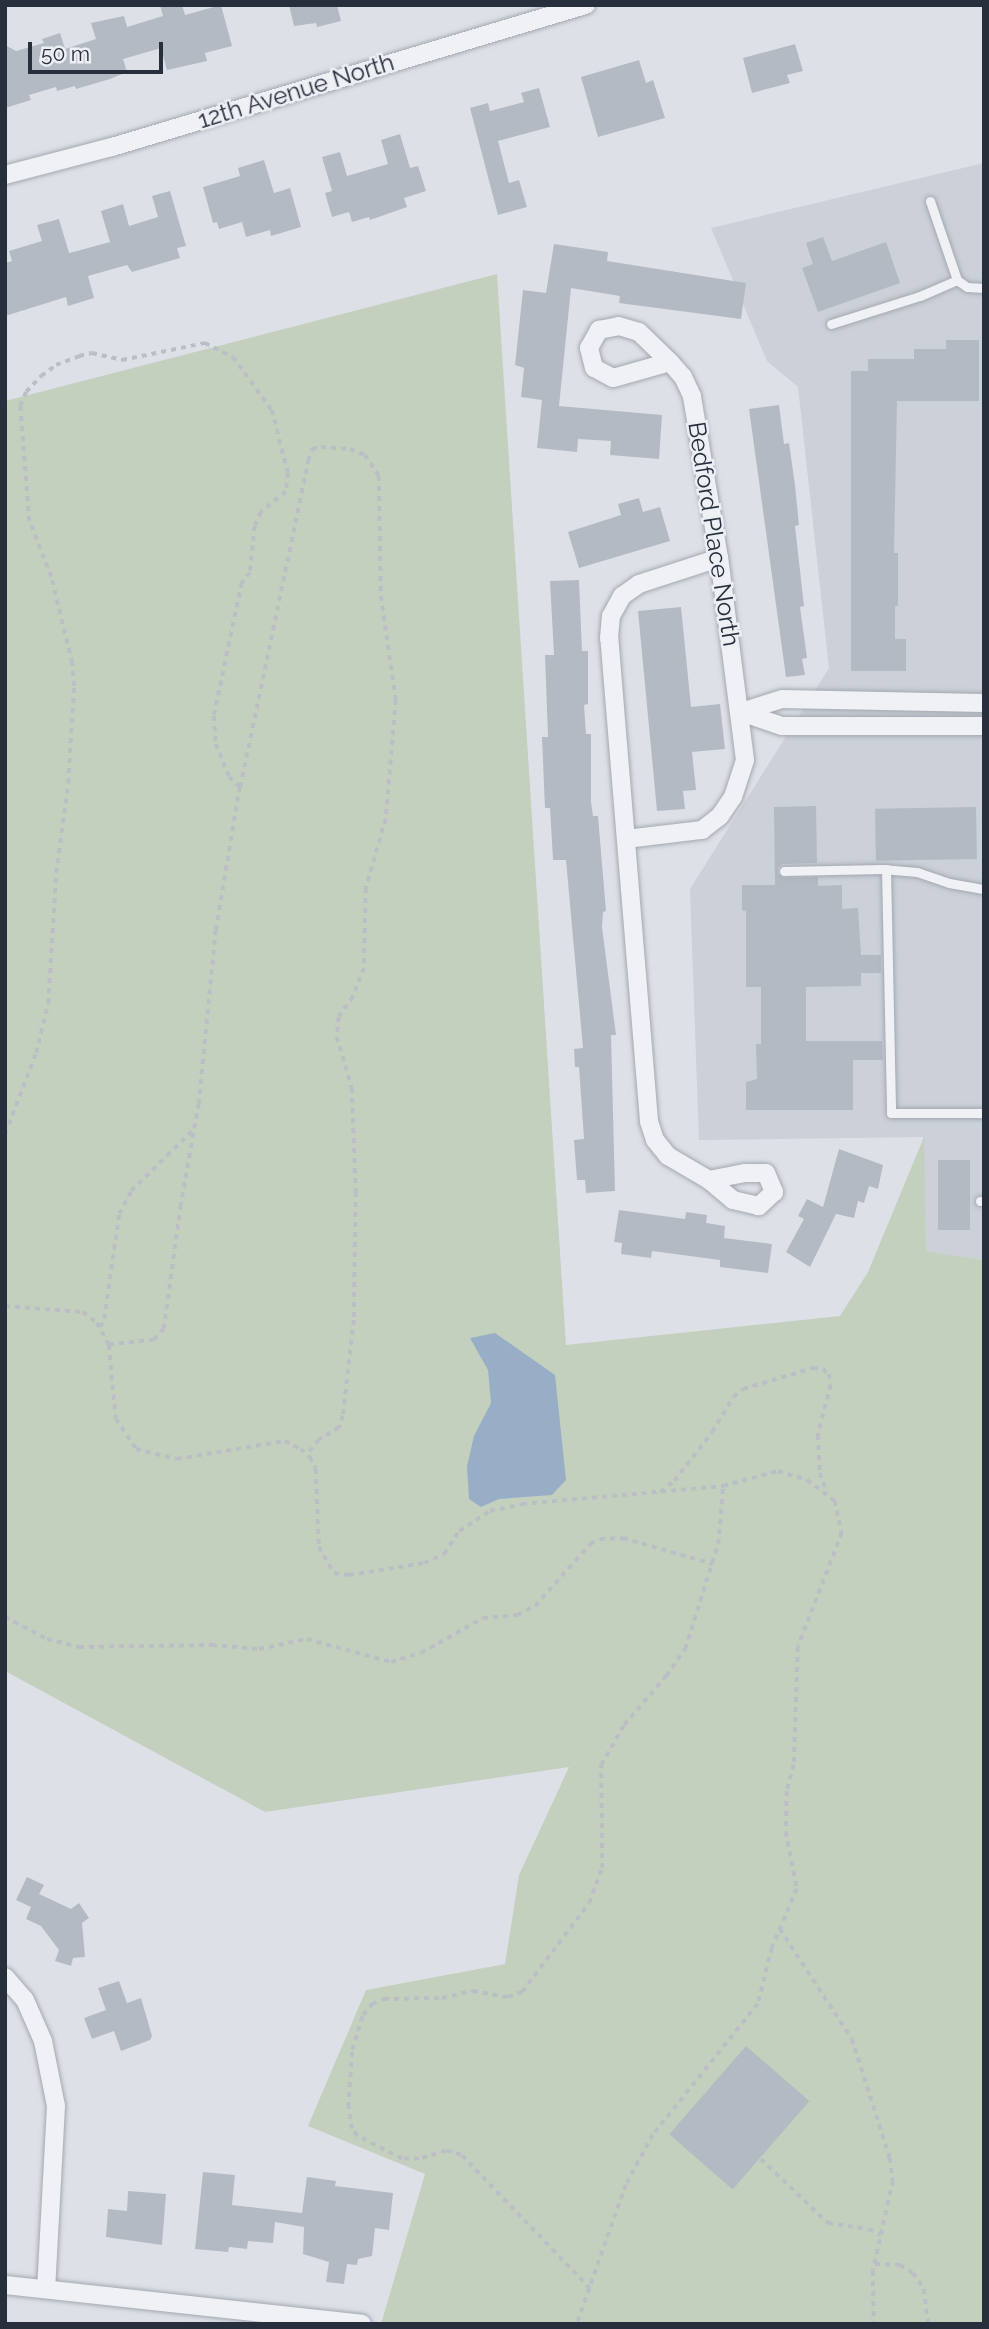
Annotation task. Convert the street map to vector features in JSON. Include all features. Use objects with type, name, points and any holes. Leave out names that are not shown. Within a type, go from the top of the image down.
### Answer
[{"type":"street","name":"12th Avenue North","points":[[5,175],[113,147],[586,5]]},
{"type":"street","name":"Bedford Place North","points":[[626,839],[702,830],[720,816],[733,797],[745,760],[741,712],[719,558],[692,396],[684,377],[670,362]]},
{"type":"street","points":[[709,1180],[668,1156],[655,1140],[649,1121],[609,638],[611,616],[622,596],[639,584],[719,558]]},
{"type":"street","points":[[741,712],[782,699],[984,702]]},
{"type":"street","points":[[741,712],[782,726],[984,726]]},
{"type":"street","points":[[5,1977],[25,2000],[43,2041],[56,2106],[46,2288]]},
{"type":"street","points":[[5,2285],[362,2324]]},
{"type":"lane","points":[[930,201],[957,280],[967,287],[984,288]]},
{"type":"lane","points":[[831,324],[920,296],[957,280]]},
{"type":"lane","points":[[886,869],[891,1113],[984,1113]]},
{"type":"lane","points":[[784,871],[886,869],[917,872],[948,883],[984,890]]},
{"type":"path","points":[[5,1134],[36,1053],[48,1003],[57,873],[68,783],[72,663],[51,577],[29,521],[20,428],[20,406],[26,392],[56,365],[92,353],[122,360],[205,343],[233,357],[272,410],[288,473],[286,492],[261,512],[255,526],[250,573],[242,583],[214,716],[216,744],[229,777],[240,787]]},
{"type":"path","points":[[109,1345],[154,1340],[164,1329],[194,1128],[216,930],[240,787],[308,461],[312,449],[350,449],[365,454],[379,476],[380,596],[396,699],[386,819],[366,888],[364,968],[353,997],[339,1017],[337,1037],[352,1088],[356,1192],[354,1321],[343,1416],[339,1427],[319,1440],[308,1454]]},
{"type":"path","points":[[100,1327],[104,1319],[120,1214],[131,1191],[194,1128]]},
{"type":"path","points":[[5,1306],[83,1312],[100,1327],[109,1345],[116,1419],[136,1449],[177,1459],[285,1441],[308,1454],[316,1469],[319,1547],[334,1573],[349,1575],[424,1563],[444,1554],[459,1531],[490,1511],[522,1504],[723,1486],[778,1471],[807,1480],[835,1501],[842,1533],[799,1647],[794,1765],[787,1791],[786,1832],[797,1889],[772,1948],[758,2004],[653,2135],[626,2185],[577,2324]]},
{"type":"path","points":[[659,1493],[674,1481],[712,1432],[733,1396],[743,1389],[813,1368],[823,1369],[829,1374],[831,1385],[818,1435],[820,1473],[828,1495]]},
{"type":"path","points":[[590,2289],[461,2155],[446,2151],[419,2160],[402,2160],[357,2136],[352,2129],[348,2107],[352,2050],[363,2015],[372,2004],[397,1997],[430,1999],[473,1991],[508,1997],[522,1992],[534,1980],[589,1903],[602,1868],[601,1765],[624,1725],[685,1649],[719,1544],[723,1486]]},
{"type":"path","points":[[5,1617],[47,1639],[79,1647],[212,1645],[260,1649],[307,1639],[391,1662],[421,1653],[483,1618],[517,1615],[535,1606],[590,1544],[600,1539],[623,1538],[713,1564]]},
{"type":"path","points":[[780,1929],[852,2039],[867,2079],[890,2158],[893,2181],[875,2264],[873,2324]]},
{"type":"path","points":[[761,2159],[828,2223],[869,2229],[881,2235]]},
{"type":"path","points":[[875,2264],[900,2265],[913,2273],[924,2289],[928,2324]]},
{"type":"path","points":[[582,2314],[584,2324]]},
{"type":"shaded area","points":[[984,163],[984,1260],[926,1251],[923,1137],[699,1140],[690,889],[829,668],[798,387],[767,361],[711,228]]},
{"type":"green space","points":[[497,274],[566,1345],[840,1316],[868,1272],[924,1137],[926,1251],[984,1260],[984,2324],[381,2324],[425,2174],[308,2126],[366,1990],[505,1964],[519,1875],[569,1767],[265,1812],[5,1671],[5,401]]},
{"type":"water","points":[[495,1333],[555,1375],[566,1480],[552,1495],[499,1499],[481,1507],[469,1499],[467,1466],[474,1436],[491,1403],[488,1370],[470,1338]]},
{"type":"building","points":[[160,5],[182,5],[185,15],[221,5],[232,46],[205,53],[207,61],[167,70],[161,48],[123,59],[127,72],[110,79],[76,89],[75,86],[57,91],[56,87],[29,95],[31,100],[5,108],[5,45],[16,51],[44,43],[42,39],[60,33],[65,49],[96,39],[91,23],[124,16],[127,27],[163,16]]},
{"type":"building","points":[[289,5],[337,5],[341,21],[317,27],[316,23],[294,26]]},
{"type":"building","points":[[795,44],[803,71],[787,75],[790,83],[752,93],[743,58]]},
{"type":"building","points":[[639,60],[646,83],[653,80],[665,118],[598,137],[581,77]]},
{"type":"building","points":[[539,88],[550,127],[498,141],[509,183],[519,180],[527,207],[498,215],[470,108],[488,103],[490,111],[524,102],[521,93]]},
{"type":"building","points":[[400,134],[410,168],[418,166],[426,191],[404,198],[407,207],[370,220],[369,217],[352,222],[349,212],[332,217],[325,193],[332,191],[322,157],[340,152],[347,176],[388,164],[381,140]]},
{"type":"building","points":[[264,160],[274,193],[290,188],[301,227],[271,236],[270,230],[246,237],[242,222],[219,229],[217,222],[213,223],[203,187],[240,176],[238,168]]},
{"type":"building","points":[[170,191],[186,246],[177,248],[180,258],[132,272],[127,265],[88,276],[94,298],[68,306],[66,297],[5,316],[5,263],[12,261],[9,251],[42,241],[37,225],[59,219],[69,253],[77,251],[110,242],[101,211],[123,204],[129,226],[158,217],[152,196]]},
{"type":"building","points":[[823,237],[832,261],[886,242],[900,283],[818,312],[802,268],[813,264],[806,243]]},
{"type":"building","points":[[554,244],[608,252],[607,261],[746,283],[741,319],[619,303],[620,296],[571,288],[559,406],[662,415],[659,459],[610,455],[611,441],[578,439],[577,452],[537,448],[542,400],[521,397],[524,368],[515,365],[523,290],[546,293]]},
{"type":"building","points":[[946,340],[979,340],[979,401],[897,401],[894,553],[898,553],[898,606],[895,606],[895,639],[906,639],[906,671],[851,671],[851,371],[868,371],[868,359],[914,359],[914,349],[946,349]]},
{"type":"building","points":[[779,405],[784,444],[789,443],[795,485],[799,525],[795,526],[804,606],[800,607],[807,658],[802,659],[805,675],[786,677],[749,409]]},
{"type":"building","points":[[639,498],[643,512],[660,507],[670,541],[579,568],[568,532],[621,515],[618,504]]},
{"type":"building","points":[[579,580],[582,651],[588,651],[588,704],[584,705],[586,734],[591,734],[591,802],[593,816],[598,816],[606,911],[603,912],[602,927],[616,1035],[611,1035],[615,1191],[586,1193],[585,1180],[577,1180],[574,1140],[584,1139],[579,1067],[575,1067],[574,1049],[583,1048],[566,860],[553,860],[550,808],[545,808],[542,737],[548,737],[545,655],[554,655],[550,581]]},
{"type":"building","points":[[681,607],[691,707],[720,704],[725,749],[692,752],[696,790],[683,791],[685,809],[657,811],[638,611]]},
{"type":"building","points":[[816,806],[817,863],[783,864],[778,868],[778,874],[784,878],[818,877],[818,886],[842,885],[842,909],[858,908],[861,955],[881,955],[881,973],[861,973],[861,986],[806,987],[806,1041],[882,1041],[883,1060],[853,1060],[853,1110],[746,1110],[746,1082],[757,1079],[756,1044],[761,1044],[761,987],[746,987],[746,911],[742,910],[742,885],[775,885],[774,807]]},
{"type":"building","points":[[976,807],[977,859],[876,861],[875,809]]},
{"type":"building","points":[[839,1149],[883,1165],[878,1189],[869,1186],[864,1203],[858,1201],[854,1218],[836,1214],[810,1267],[786,1252],[804,1219],[798,1216],[807,1199],[823,1207]]},
{"type":"building","points":[[938,1160],[970,1160],[970,1230],[938,1230]]},
{"type":"building","points":[[619,1210],[685,1219],[686,1212],[707,1215],[706,1223],[725,1226],[724,1238],[772,1244],[768,1273],[720,1267],[720,1260],[652,1251],[651,1258],[621,1254],[622,1243],[614,1242]]},
{"type":"building","points":[[27,1877],[44,1885],[39,1894],[71,1909],[79,1903],[89,1918],[82,1923],[85,1957],[73,1958],[71,1966],[55,1961],[59,1950],[41,1926],[26,1919],[31,1907],[16,1900]]},
{"type":"building","points":[[119,1981],[127,2003],[141,1998],[152,2036],[150,2040],[121,2051],[114,2031],[92,2039],[84,2018],[106,2010],[98,1988]]},
{"type":"building","points":[[746,2046],[809,2101],[733,2189],[669,2134]]},
{"type":"building","points":[[203,2172],[235,2175],[232,2205],[302,2213],[307,2177],[336,2181],[335,2186],[393,2193],[389,2230],[375,2228],[372,2256],[358,2259],[357,2265],[347,2264],[344,2284],[326,2282],[329,2262],[303,2254],[304,2227],[275,2222],[273,2243],[248,2241],[247,2249],[229,2247],[228,2252],[195,2249]]},
{"type":"building","points":[[128,2191],[166,2194],[162,2245],[106,2237],[108,2209],[127,2211]]}]
